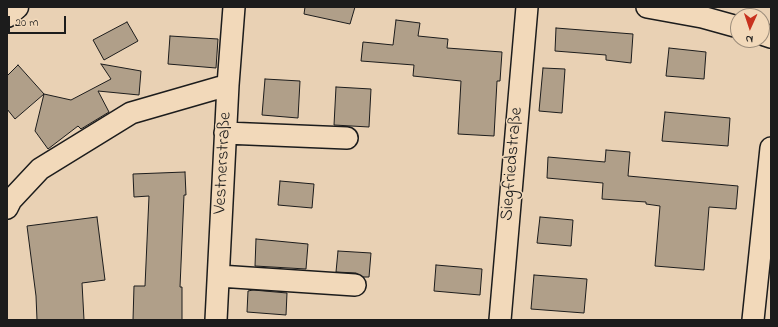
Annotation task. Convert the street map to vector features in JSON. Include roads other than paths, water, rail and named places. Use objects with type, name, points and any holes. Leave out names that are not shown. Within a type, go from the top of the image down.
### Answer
[{"type":"main road","points":[[7,16],[17,7]]},
{"type":"street","name":"Vestnerstraße","points":[[216,320],[225,133],[234,7]]},
{"type":"street","name":"Siegfriedstraße","points":[[500,320],[527,7]]},
{"type":"street","points":[[647,7],[702,17],[730,25]]},
{"type":"street","points":[[7,208],[11,200],[40,170],[132,113],[228,85]]},
{"type":"street","points":[[225,133],[347,138]]},
{"type":"street","points":[[753,320],[771,148]]},
{"type":"street","points":[[218,276],[355,285]]}]
